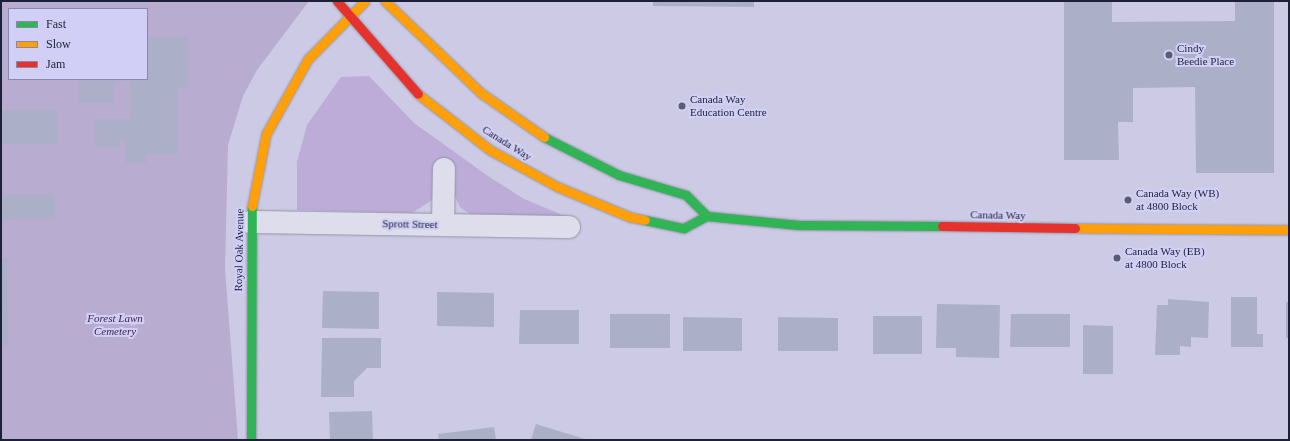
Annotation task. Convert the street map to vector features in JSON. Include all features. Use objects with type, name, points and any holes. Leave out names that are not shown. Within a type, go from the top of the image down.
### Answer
[{"type":"main road","name":"Canada Way","points":[[337,1],[348,17],[420,96],[490,150],[558,187],[630,217],[684,228],[707,216],[799,225],[1289,230]]},
{"type":"main road","name":"Royal Oak Avenue","points":[[251,440],[250,222],[257,170],[266,134],[308,59],[365,1]]},
{"type":"main road","points":[[385,1],[481,93],[516,120],[550,142],[619,175],[686,196],[707,216]]},
{"type":"street","points":[[443,224],[444,169]]},
{"type":"street","name":"Sprott Street","points":[[250,222],[570,226]]},
{"type":"shaded area","points":[[369,76],[414,123],[488,176],[524,199],[565,216],[471,215],[460,207],[452,190],[452,161],[438,160],[436,190],[432,200],[412,213],[297,210],[297,162],[307,125],[341,77]]},
{"type":"green space","name":"Forest Lawn Cemetery","points":[[1,1],[309,1],[257,70],[243,96],[228,145],[225,268],[238,440],[1,440]]},
{"type":"building","points":[[653,1],[754,1],[754,7],[653,6]]},
{"type":"building","name":"Cindy Beedie Place","points":[[1064,1],[1112,1],[1112,22],[1235,21],[1235,1],[1274,1],[1274,173],[1196,173],[1195,87],[1133,88],[1133,122],[1118,122],[1119,160],[1064,160]]},
{"type":"building","points":[[148,37],[188,37],[188,88],[177,88],[177,154],[146,154],[146,163],[126,163],[126,141],[120,141],[120,147],[95,147],[95,119],[130,119],[130,81],[113,81],[113,103],[79,103],[79,80],[148,80]]},
{"type":"building","points":[[1,110],[57,110],[57,144],[1,144]]},
{"type":"building","points":[[1,195],[55,195],[55,219],[1,220]]},
{"type":"building","points":[[1,258],[7,258],[8,345],[1,345]]},
{"type":"building","points":[[323,291],[379,292],[379,329],[322,328]]},
{"type":"building","points":[[437,292],[494,293],[494,327],[437,326]]},
{"type":"building","points":[[1231,297],[1257,297],[1257,334],[1263,334],[1263,347],[1231,347]]},
{"type":"building","points":[[1168,299],[1209,302],[1208,338],[1191,337],[1191,347],[1180,346],[1180,355],[1155,355],[1157,305],[1168,305]]},
{"type":"building","points":[[1286,302],[1289,302],[1289,338],[1286,338]]},
{"type":"building","points":[[937,304],[1000,305],[999,358],[956,357],[956,348],[936,348]]},
{"type":"building","points":[[520,310],[579,310],[579,344],[519,344]]},
{"type":"building","points":[[610,314],[670,314],[670,348],[610,348]]},
{"type":"building","points":[[1011,314],[1070,314],[1070,347],[1010,347]]},
{"type":"building","points":[[873,316],[922,316],[922,354],[873,354]]},
{"type":"building","points":[[683,317],[742,318],[742,351],[683,351]]},
{"type":"building","points":[[778,317],[838,318],[838,351],[778,351]]},
{"type":"building","points":[[1083,325],[1113,326],[1113,374],[1083,374]]},
{"type":"building","points":[[322,338],[381,338],[381,368],[367,368],[354,381],[354,397],[321,397]]},
{"type":"building","points":[[372,411],[373,440],[330,440],[329,412]]},
{"type":"building","points":[[536,424],[588,440],[531,440]]},
{"type":"building","points":[[494,427],[496,440],[439,440],[438,434]]},
{"type":"traffic: fast","points":[[544,137],[619,175],[686,195],[707,216],[799,225],[942,226]]},
{"type":"traffic: fast","points":[[251,440],[252,206]]},
{"type":"traffic: fast","points":[[645,220],[684,228],[707,216]]},
{"type":"traffic: slow","points":[[252,206],[266,134],[308,59],[365,1]]},
{"type":"traffic: slow","points":[[385,1],[481,93],[544,137]]},
{"type":"traffic: slow","points":[[418,94],[490,150],[558,187],[630,217],[645,220]]},
{"type":"traffic: slow","points":[[1075,228],[1289,230]]},
{"type":"traffic: jam","points":[[337,1],[418,94]]},
{"type":"traffic: jam","points":[[942,226],[1075,228]]},
{"type":"place","name":"Cindy Beedie Place","points":[[1169,55]]},
{"type":"place","name":"Canada Way Education Centre","points":[[682,106]]},
{"type":"place","name":"Canada Way (WB) at 4800 Block","points":[[1128,200]]},
{"type":"place","name":"Canada Way (EB) at 4800 Block","points":[[1117,258]]}]
